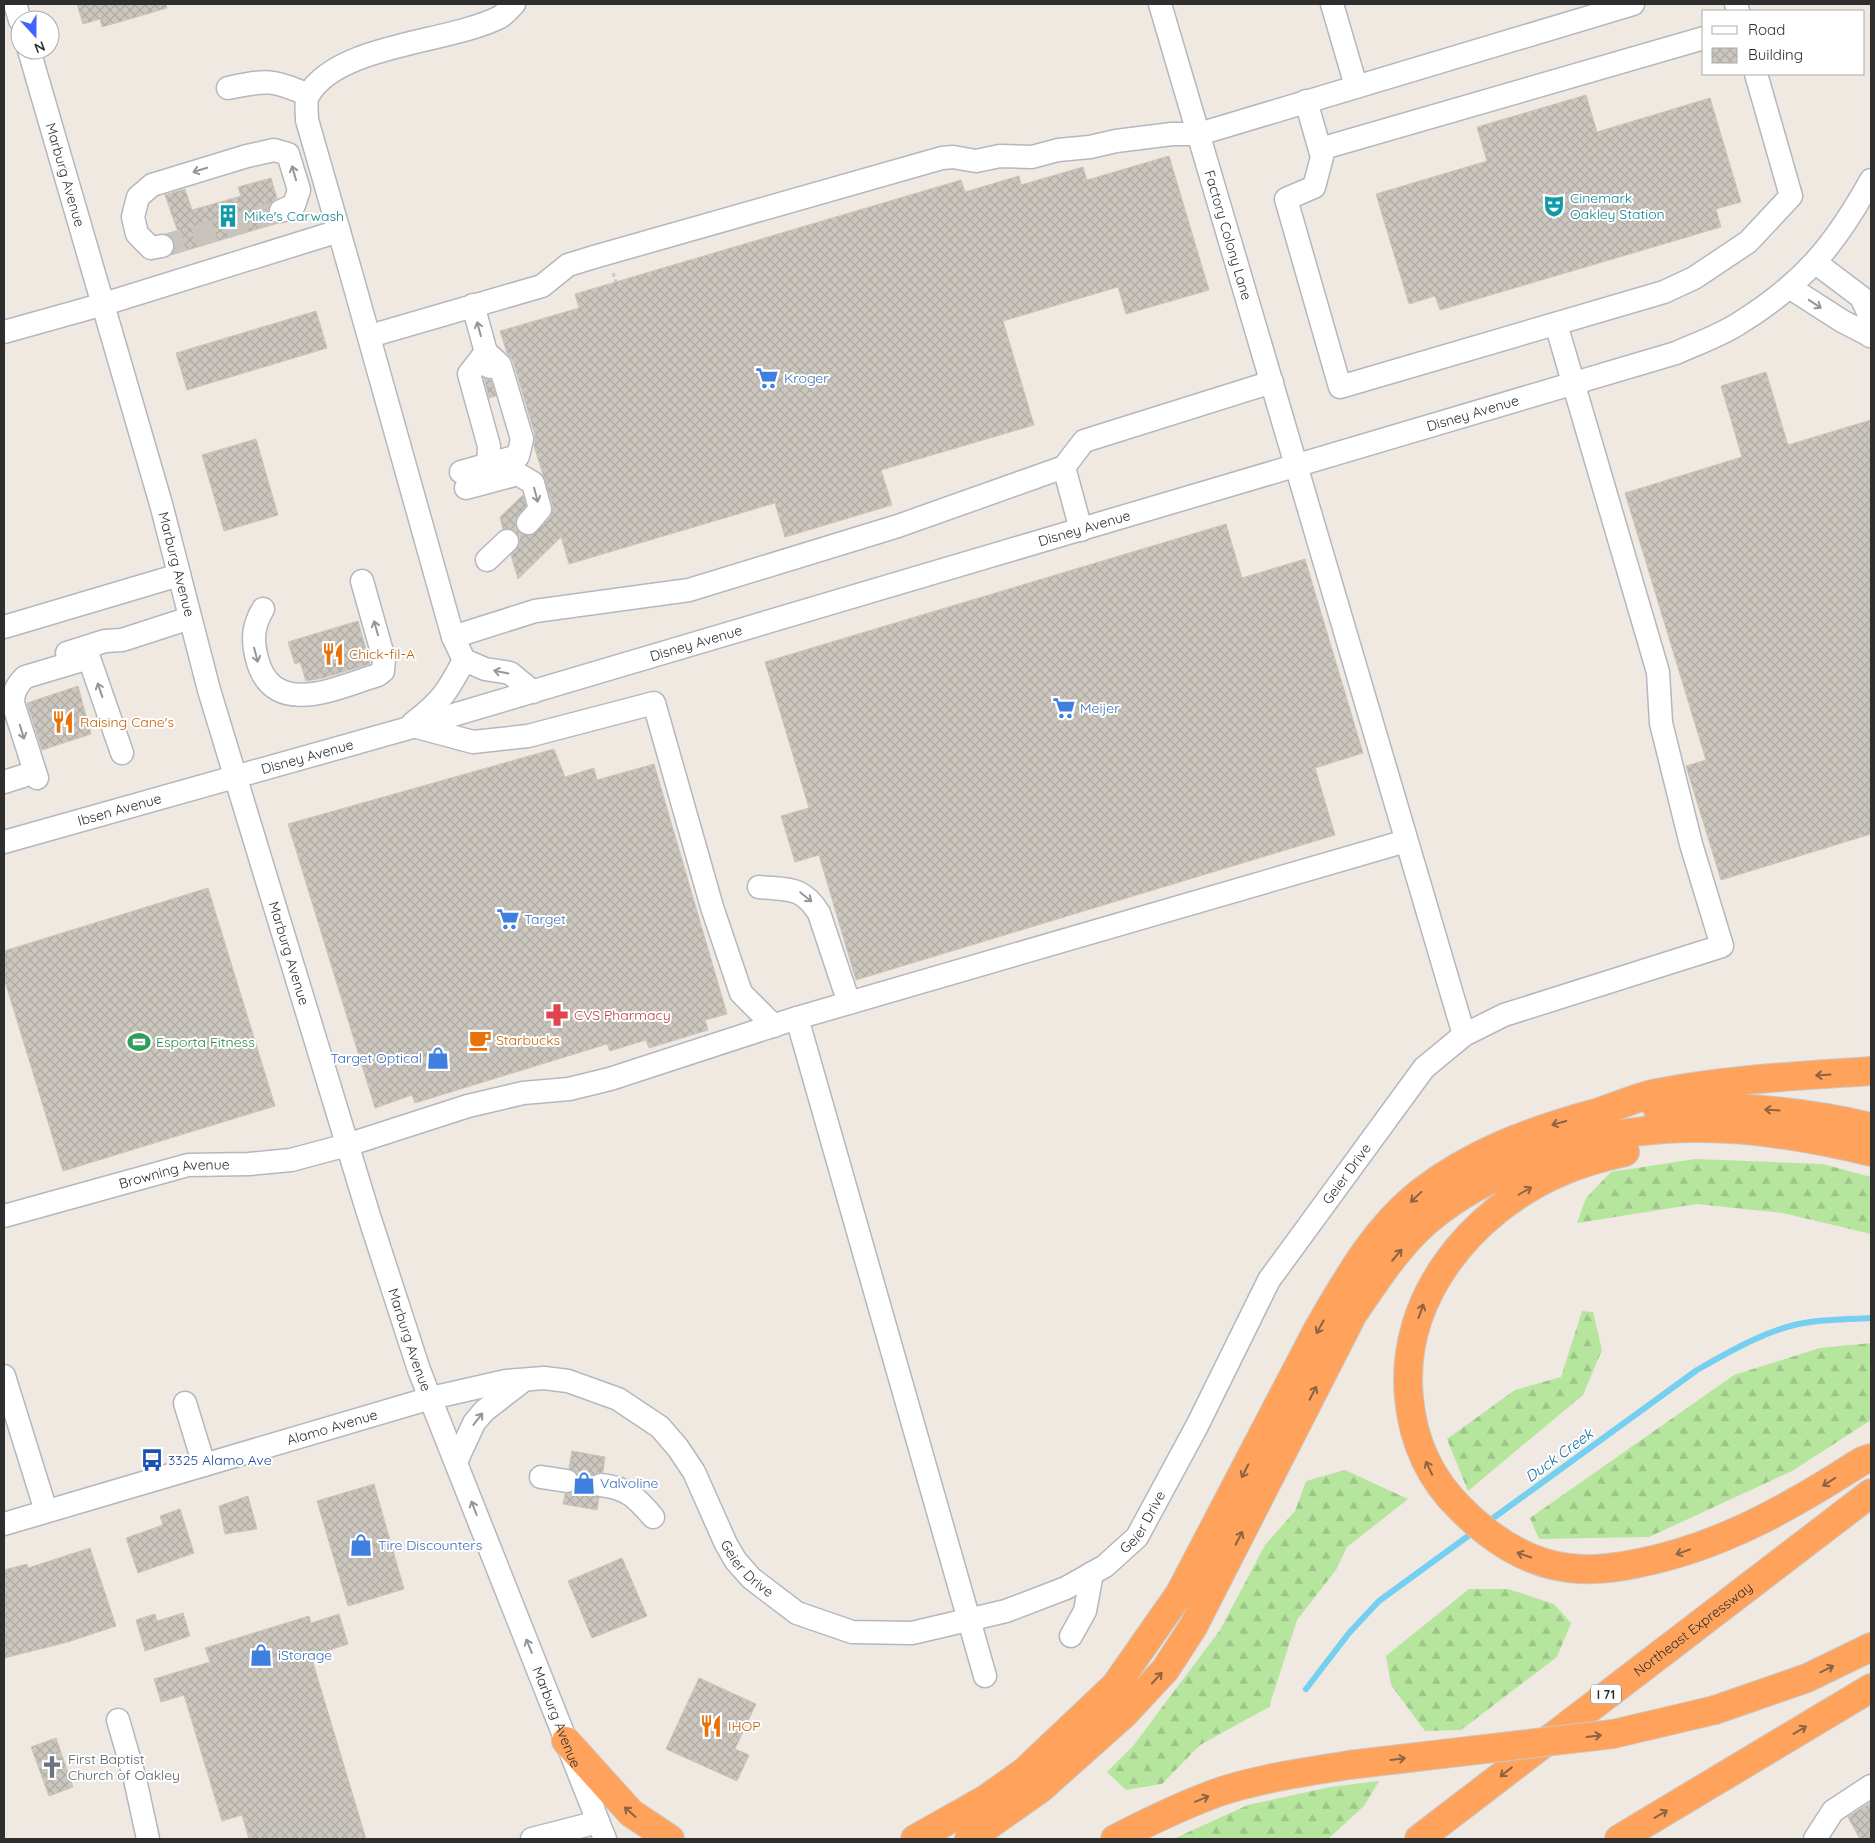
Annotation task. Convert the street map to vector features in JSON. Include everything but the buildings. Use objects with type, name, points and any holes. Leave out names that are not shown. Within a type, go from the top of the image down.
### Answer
[{"type":"highway","points":[[915,1839],[986,1800],[1024,1772],[1115,1686],[1180,1593],[1319,1327],[1344,1285],[1370,1245],[1395,1216],[1420,1193],[1450,1172],[1495,1147],[1545,1126],[1606,1110],[1655,1093],[1748,1079],[1871,1072]]},
{"type":"highway","points":[[1606,1110],[1673,1107],[1744,1108],[1798,1112],[1871,1127]]},
{"type":"highway","points":[[996,1839],[1072,1779],[1124,1714],[1165,1670],[1193,1627],[1353,1314],[1382,1273],[1408,1241],[1436,1213],[1500,1174],[1579,1144],[1654,1130],[1698,1128],[1759,1132],[1823,1140],[1871,1152]]},
{"type":"highway","points":[[1759,1132],[1675,1139],[1595,1159],[1558,1173],[1521,1193],[1480,1224],[1446,1263],[1427,1293],[1412,1334],[1406,1375],[1410,1414],[1420,1449],[1436,1482],[1458,1506],[1499,1542],[1517,1552],[1569,1568],[1619,1567],[1672,1556],[1728,1536],[1805,1498],[1862,1461],[1871,1458]]},
{"type":"highway","name":"Northeast Expressway","points":[[1419,1839],[1871,1493]]},
{"type":"highway","points":[[1794,1551],[1850,1532],[1871,1516]]},
{"type":"highway","points":[[1115,1839],[1157,1818],[1219,1792],[1290,1774],[1349,1765],[1613,1734],[1716,1710],[1807,1678],[1871,1647]]},
{"type":"highway","points":[[1619,1839],[1871,1688]]},
{"type":"highway","points":[[1829,1713],[1871,1703]]},
{"type":"highway","points":[[969,1839],[1040,1789],[1124,1714]]},
{"type":"highway","points":[[566,1741],[631,1813],[670,1839]]},
{"type":"highway","points":[[1124,1839],[1157,1818]]},
{"type":"highway","points":[[903,1839],[943,1824]]},
{"type":"street","points":[[514,4],[501,16],[454,32],[349,61],[323,78],[308,95],[307,120],[370,336],[454,637],[464,660],[485,669],[510,674],[533,692]]},
{"type":"street","name":"Factory Colony Lane","points":[[1160,4],[1464,1035]]},
{"type":"street","points":[[1332,4],[1356,86]]},
{"type":"street","points":[[370,336],[542,286],[568,265],[594,256],[942,158],[953,157],[976,161],[1000,156],[1032,157],[1058,150],[1116,140],[1172,134],[1198,134],[1633,4]]},
{"type":"street","points":[[1320,149],[1702,39]]},
{"type":"street","name":"Marburg Avenue","points":[[32,60],[104,304],[235,777],[347,1145],[419,1370],[601,1831]]},
{"type":"street","points":[[1306,101],[1322,157],[1314,188],[1286,199],[1340,387],[1664,292],[1694,278],[1748,242],[1791,196],[1756,75]]},
{"type":"street","points":[[228,88],[258,81],[282,83],[308,95]]},
{"type":"street","points":[[162,246],[151,248],[137,234],[133,217],[138,197],[152,185],[247,156],[274,150],[288,154],[299,190],[294,205],[280,211]]},
{"type":"street","name":"Disney Avenue","points":[[235,777],[533,692],[1676,353],[1737,325],[1789,287],[1816,263],[1848,221],[1871,180]]},
{"type":"street","points":[[4,332],[104,304],[339,231]]},
{"type":"street","points":[[1789,287],[1842,321],[1866,333],[1868,312],[1861,297],[1816,263]]},
{"type":"street","points":[[473,305],[512,442],[500,461],[464,480],[518,474],[533,483],[540,509],[528,523]]},
{"type":"street","points":[[1556,324],[1573,383]]},
{"type":"street","points":[[454,637],[535,611],[689,590],[898,526],[1064,467],[1084,441],[1272,382]]},
{"type":"street","name":"Geier Drive","points":[[431,1398],[526,1378],[568,1381],[618,1399],[660,1427],[678,1448],[694,1472],[726,1544],[736,1561],[751,1578],[797,1612],[852,1632],[912,1633],[1006,1611],[1066,1588],[1105,1566],[1137,1537],[1197,1426],[1269,1280],[1424,1068],[1464,1035],[1504,1015],[1722,946],[1691,844],[1661,723],[1658,672],[1573,383]]},
{"type":"street","points":[[1064,467],[1081,530]]},
{"type":"street","points":[[487,560],[507,541]]},
{"type":"street","points":[[4,627],[179,576]]},
{"type":"street","points":[[263,609],[255,622],[253,642],[259,667],[266,680],[281,691],[293,696],[312,695],[378,675],[383,671],[384,659],[362,581]]},
{"type":"street","points":[[4,672],[104,641],[122,640],[190,618]]},
{"type":"street","points":[[21,779],[13,703],[13,694],[18,684],[25,677],[89,658],[122,753]]},
{"type":"street","points":[[410,728],[442,699],[464,660]]},
{"type":"street","points":[[410,728],[473,742],[528,736],[654,703],[712,907],[741,993],[774,1026]]},
{"type":"street","name":"Ibsen Avenue","points":[[4,842],[235,777]]},
{"type":"street","name":"Browning Avenue","points":[[4,1216],[188,1164],[249,1164],[291,1160],[347,1145],[468,1106],[522,1093],[569,1089],[610,1079],[797,1018],[1406,841]]},
{"type":"street","points":[[760,887],[800,892],[811,900],[820,913],[849,1003]]},
{"type":"street","points":[[797,1018],[985,1676]]},
{"type":"street","points":[[4,1376],[46,1512]]},
{"type":"street","points":[[456,1462],[474,1423],[526,1378]]},
{"type":"street","name":"Alamo Avenue","points":[[4,1524],[431,1398]]},
{"type":"street","points":[[185,1403],[204,1465]]},
{"type":"street","points":[[541,1477],[567,1480]]},
{"type":"street","points":[[601,1485],[614,1486],[635,1496],[653,1517]]},
{"type":"street","points":[[1071,1636],[1085,1611],[1092,1573]]},
{"type":"street","points":[[118,1720],[135,1779],[148,1839]]},
{"type":"street","points":[[1815,1839],[1833,1811],[1871,1786]]},
{"type":"street","points":[[532,1839],[601,1831]]},
{"type":"green space","points":[[1695,1159],[1823,1164],[1871,1177],[1871,1234],[1783,1213],[1697,1204],[1577,1223],[1586,1198],[1611,1172]]},
{"type":"green space","points":[[1582,1311],[1593,1312],[1602,1350],[1583,1395],[1468,1491],[1447,1439],[1515,1390],[1561,1377]]},
{"type":"green space","points":[[1871,1343],[1871,1420],[1792,1471],[1649,1537],[1539,1539],[1530,1518],[1734,1375],[1820,1348]]},
{"type":"green space","points":[[1345,1470],[1408,1499],[1347,1547],[1336,1570],[1297,1620],[1269,1707],[1200,1745],[1162,1784],[1126,1790],[1107,1772],[1133,1746],[1220,1630],[1265,1545],[1295,1511],[1306,1481]]},
{"type":"green space","points":[[1469,1589],[1508,1589],[1554,1604],[1571,1623],[1557,1657],[1461,1730],[1425,1731],[1391,1685],[1386,1656]]},
{"type":"green space","points":[[1379,1781],[1364,1806],[1328,1839],[1173,1839],[1248,1805],[1330,1787]]},
{"type":"waterway","name":"Duck Creek","points":[[1485,1524],[1697,1370],[1723,1355],[1766,1334],[1795,1325],[1825,1320],[1871,1318]]},
{"type":"waterway","name":"Duck Creek","points":[[1306,1689],[1349,1633],[1379,1601],[1475,1531]]},
{"type":"tunnel","points":[[162,246],[281,211]]},
{"type":"tunnel","points":[[567,1481],[601,1485]]},
{"type":"place","name":"Cinemark Oakley Station","points":[[1554,206]]},
{"type":"place","name":"Mike's Carwash","points":[[228,216]]},
{"type":"place","name":"Kroger","points":[[767,378]]},
{"type":"place","name":"Chick-fil-A","points":[[333,654]]},
{"type":"place","name":"Meijer","points":[[1064,708]]},
{"type":"place","name":"Raising Cane's","points":[[63,722]]},
{"type":"place","name":"Target","points":[[508,919]]},
{"type":"place","name":"CVS Pharmacy","points":[[557,1015]]},
{"type":"place","name":"Starbucks","points":[[480,1040]]},
{"type":"place","name":"Esporta Fitness","points":[[139,1042]]},
{"type":"place","name":"Target Optical","points":[[438,1058]]},
{"type":"place","name":"3325 Alamo Ave","points":[[152,1460]]},
{"type":"place","name":"Valvoline","points":[[584,1483]]},
{"type":"place","name":"Tire Discounters","points":[[361,1545]]},
{"type":"place","name":"iStorage","points":[[261,1655]]},
{"type":"place","name":"IHOP","points":[[711,1726]]},
{"type":"place","name":"First Baptist Church of Oakley","points":[[52,1767]]}]
